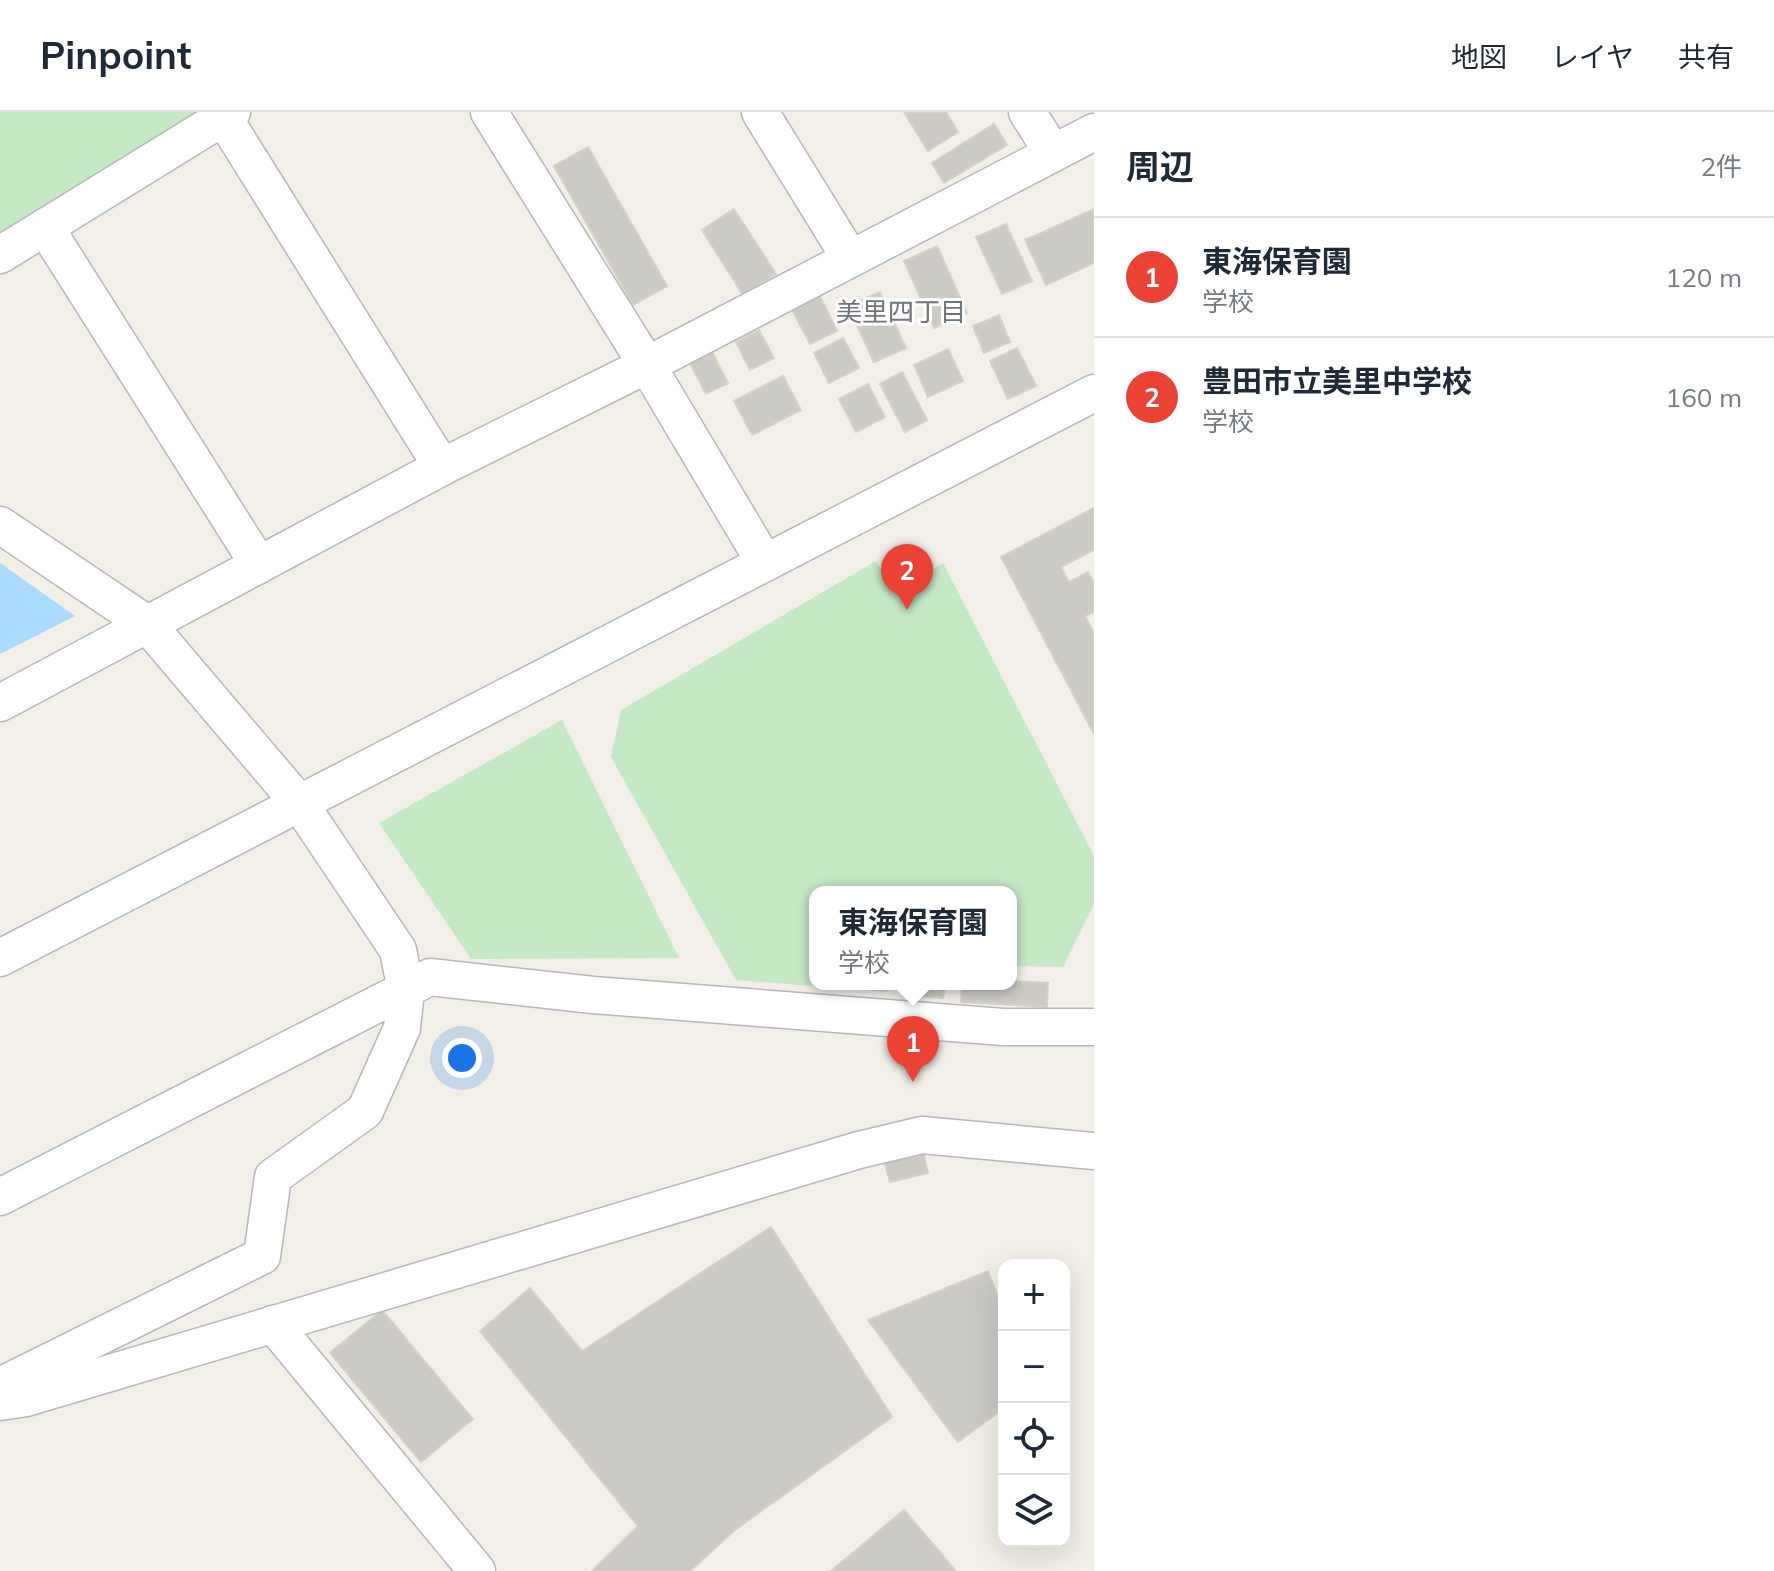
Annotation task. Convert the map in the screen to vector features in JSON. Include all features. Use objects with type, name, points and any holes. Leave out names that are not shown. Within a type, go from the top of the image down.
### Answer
[{"type":"street","points":[[489,112],[647,365],[765,563]]},
{"type":"street","points":[[760,112],[850,258]]},
{"type":"street","points":[[1027,112],[1053,153]]},
{"type":"street","points":[[0,255],[225,114],[442,467]]},
{"type":"street","points":[[0,703],[442,467],[647,365],[1094,132]]},
{"type":"street","points":[[45,227],[259,565]]},
{"type":"street","points":[[0,958],[1094,393]]},
{"type":"street","points":[[0,525],[147,624],[300,804],[398,950],[406,991],[402,1028],[365,1111],[273,1177],[262,1256],[0,1386]]},
{"type":"street","points":[[0,1197],[430,977],[593,995],[1003,1027],[1094,1027]]},
{"type":"street","points":[[0,1402],[26,1398],[859,1150],[922,1135],[1094,1151]]},
{"type":"street","points":[[273,1324],[477,1571]]},
{"type":"green space","points":[[0,112],[202,112],[202,115],[0,232]]},
{"type":"green space","points":[[876,561],[895,593],[943,563],[1094,856],[1094,904],[1063,967],[1017,966],[1017,886],[809,886],[809,986],[736,980],[611,757],[621,710]]},
{"type":"green space","points":[[562,720],[679,958],[471,959],[379,823]]},
{"type":"water","points":[[0,563],[75,616],[0,654]]},
{"type":"building","points":[[904,112],[946,112],[958,132],[928,151]]},
{"type":"building","points":[[994,124],[1007,145],[944,183],[932,163]]},
{"type":"building","points":[[588,147],[667,286],[633,305],[554,166]]},
{"type":"building","points":[[734,209],[776,274],[743,295],[702,230]]},
{"type":"building","points":[[1094,209],[1094,263],[1046,285],[1025,240]]},
{"type":"building","points":[[1006,224],[1032,281],[1002,294],[976,237]]},
{"type":"building","points":[[937,246],[967,313],[934,328],[904,261]]},
{"type":"building","points":[[880,292],[906,348],[874,362],[848,306]]},
{"type":"building","points":[[819,294],[837,331],[810,344],[791,308]]},
{"type":"building","points":[[999,315],[1010,342],[984,353],[973,326]]},
{"type":"building","points":[[759,330],[774,358],[750,370],[736,342]]},
{"type":"building","points":[[843,338],[859,368],[829,383],[814,353]]},
{"type":"building","points":[[1017,348],[1036,386],[1008,399],[990,361]]},
{"type":"building","points":[[948,349],[963,381],[928,397],[914,365]]},
{"type":"building","points":[[712,352],[728,383],[706,394],[690,363]]},
{"type":"building","points":[[902,372],[927,420],[905,432],[880,384]]},
{"type":"building","points":[[783,376],[801,410],[752,435],[734,401]]},
{"type":"building","points":[[868,384],[885,417],[856,432],[839,399]]},
{"type":"building","points":[[1094,508],[1094,550],[1061,567],[1069,582],[1088,572],[1094,583],[1094,612],[1085,616],[1094,633],[1094,734],[1001,557]]},
{"type":"building","points":[[1017,981],[1048,983],[1047,1007],[961,1002],[962,990],[1017,990]]},
{"type":"building","points":[[912,990],[944,990],[943,998],[912,996]]},
{"type":"building","points":[[923,1151],[928,1173],[890,1182],[884,1160]]},
{"type":"building","points":[[771,1227],[892,1417],[735,1530],[690,1571],[592,1571],[638,1526],[480,1331],[530,1288],[582,1351]]},
{"type":"building","points":[[988,1271],[998,1297],[998,1412],[958,1442],[868,1320]]},
{"type":"building","points":[[382,1310],[473,1419],[421,1462],[330,1353]]},
{"type":"building","points":[[904,1510],[956,1571],[831,1571]]},
{"type":"place","name":"豊田市立美里中学校","points":[[907,610]]},
{"type":"place","name":"東海保育園","points":[[913,1082]]},
{"type":"district","name":"美里四丁目","points":[[901,311]]}]
